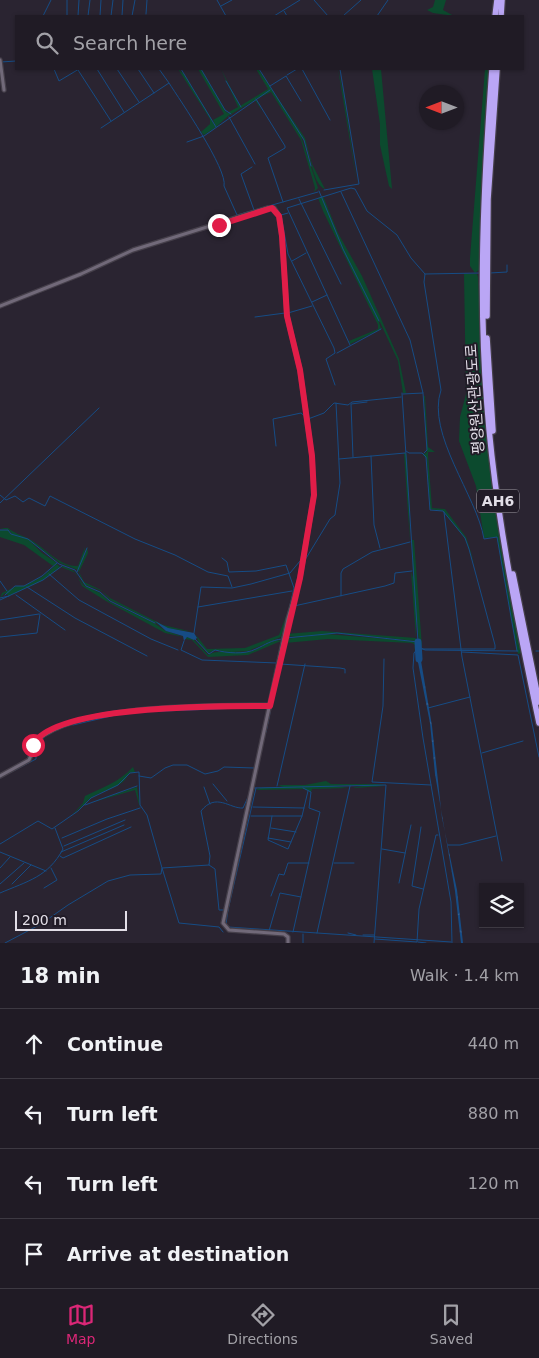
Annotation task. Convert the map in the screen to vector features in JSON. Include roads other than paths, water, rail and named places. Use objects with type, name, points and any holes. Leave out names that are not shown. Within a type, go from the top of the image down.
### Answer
[{"type":"highway","points":[[495,15],[496,0]]},
{"type":"highway","points":[[500,15],[502,0]]},
{"type":"highway","name":"평양원산관광도로","points":[[492,70],[485,160],[484,361],[492,458],[512,590],[539,723]]},
{"type":"highway","points":[[497,70],[484,273],[487,344],[496,457],[516,590],[539,702]]},
{"type":"street","points":[[0,60],[4,90]]},
{"type":"street","points":[[0,306],[81,274],[133,250],[268,208],[274,208],[278,212],[285,261],[287,316],[300,370],[312,456],[314,495],[300,578],[223,923],[229,930],[284,934],[288,937],[288,943]]},
{"type":"street","points":[[0,776],[28,760],[35,741],[50,730],[64,724],[127,710],[270,706]]},
{"type":"water","points":[[155,621],[168,628],[194,633],[197,638],[194,640],[187,637],[184,641],[183,636],[166,631]]},
{"type":"water","points":[[416,652],[422,652],[420,655],[432,726],[441,810],[430,723]]},
{"type":"water","points":[[445,832],[457,890],[463,943],[461,943]]},
{"type":"waterway","points":[[44,15],[51,0]]},
{"type":"waterway","points":[[67,0],[67,15]]},
{"type":"waterway","points":[[78,15],[79,0]]},
{"type":"waterway","points":[[88,15],[90,0]]},
{"type":"waterway","points":[[100,15],[101,0]]},
{"type":"waterway","points":[[111,15],[113,0]]},
{"type":"waterway","points":[[122,15],[123,0]]},
{"type":"waterway","points":[[132,15],[135,0]]},
{"type":"waterway","points":[[146,14],[147,0]]},
{"type":"waterway","points":[[217,0],[225,15]]},
{"type":"waterway","points":[[221,6],[232,0]]},
{"type":"waterway","points":[[276,15],[300,0]]},
{"type":"waterway","points":[[314,0],[327,15]]},
{"type":"waterway","points":[[344,15],[361,0]]},
{"type":"waterway","points":[[378,15],[388,0]]},
{"type":"waterway","points":[[284,11],[286,15]]},
{"type":"waterway","points":[[1,62],[15,61]]},
{"type":"waterway","points":[[54,70],[59,81],[77,70]]},
{"type":"waterway","points":[[78,70],[111,121]]},
{"type":"waterway","points":[[98,70],[124,112]]},
{"type":"waterway","points":[[118,70],[139,102]]},
{"type":"waterway","points":[[139,70],[154,93]]},
{"type":"waterway","points":[[160,70],[169,83]]},
{"type":"waterway","points":[[182,70],[216,127]]},
{"type":"waterway","points":[[202,70],[225,110],[231,114]]},
{"type":"waterway","points":[[260,70],[304,140],[311,166]]},
{"type":"waterway","points":[[287,75],[295,70]]},
{"type":"waterway","points":[[303,70],[330,120]]},
{"type":"waterway","points":[[324,190],[359,184],[340,70]]},
{"type":"waterway","points":[[270,86],[286,76],[301,101]]},
{"type":"waterway","points":[[226,81],[241,107]]},
{"type":"waterway","points":[[101,128],[169,83],[219,166],[224,186],[237,215],[318,192]]},
{"type":"waterway","points":[[187,142],[204,136],[270,90]]},
{"type":"waterway","points":[[256,99],[285,146],[285,148],[268,158],[283,202]]},
{"type":"waterway","points":[[229,117],[255,164]]},
{"type":"waterway","points":[[252,167],[241,174],[254,210]]},
{"type":"waterway","points":[[350,345],[287,208],[351,188],[355,189],[367,211],[397,235],[411,258],[425,274],[424,282],[441,390],[438,407],[440,426],[454,465],[480,522],[484,539],[497,537],[517,651]]},
{"type":"waterway","points":[[319,191],[343,249],[379,321]]},
{"type":"waterway","points":[[341,192],[410,340],[423,393],[403,394]]},
{"type":"waterway","points":[[299,199],[341,284]]},
{"type":"waterway","points":[[288,213],[281,215],[288,254],[334,348],[335,353],[326,359],[335,385]]},
{"type":"waterway","points":[[292,261],[306,253]]},
{"type":"waterway","points":[[490,273],[507,272],[507,265]]},
{"type":"waterway","points":[[425,274],[481,273]]},
{"type":"waterway","points":[[312,302],[327,295]]},
{"type":"waterway","points":[[288,313],[312,306]]},
{"type":"waterway","points":[[255,317],[285,313]]},
{"type":"waterway","points":[[337,353],[381,329]]},
{"type":"waterway","points":[[286,638],[337,633],[418,642],[402,393]]},
{"type":"waterway","points":[[423,393],[427,450],[424,453]]},
{"type":"waterway","points":[[276,446],[273,419],[301,413],[308,419],[324,413],[334,403],[348,405],[352,402],[401,397]]},
{"type":"waterway","points":[[353,457],[351,404],[367,402]]},
{"type":"waterway","points":[[194,633],[201,587],[232,588],[290,573],[300,561],[305,560],[330,519],[335,515],[340,483],[336,403]]},
{"type":"waterway","points":[[0,503],[99,408]]},
{"type":"waterway","points":[[406,451],[409,453],[422,453],[426,457],[430,510],[443,511],[465,538],[495,645],[495,649],[422,649]]},
{"type":"waterway","points":[[339,459],[405,453]]},
{"type":"waterway","points":[[371,456],[374,525],[380,548]]},
{"type":"waterway","points":[[0,495],[6,500],[15,496],[23,502],[29,498],[45,506],[50,496],[135,539],[175,555],[208,572],[228,576],[232,587]]},
{"type":"waterway","points":[[444,512],[462,657],[502,861]]},
{"type":"waterway","points":[[0,530],[8,530],[11,534],[28,539],[59,564],[75,570],[86,586],[100,592],[110,601],[155,623]]},
{"type":"waterway","points":[[341,596],[341,573],[343,569],[372,552],[410,542]]},
{"type":"waterway","points":[[77,572],[87,548]]},
{"type":"waterway","points":[[222,558],[227,562],[229,572],[256,571],[286,565],[294,588],[288,614]]},
{"type":"waterway","points":[[5,595],[15,586],[24,586],[42,576],[57,563]]},
{"type":"waterway","points":[[0,600],[43,580],[62,566]]},
{"type":"waterway","points":[[294,606],[385,586],[394,583],[395,573],[412,571]]},
{"type":"waterway","points":[[49,574],[79,600],[151,639],[178,650]]},
{"type":"waterway","points":[[0,581],[7,591]]},
{"type":"waterway","points":[[27,587],[75,618],[147,656]]},
{"type":"waterway","points":[[198,607],[292,591]]},
{"type":"waterway","points":[[16,595],[65,630]]},
{"type":"waterway","points":[[0,598],[9,596]]},
{"type":"waterway","points":[[0,620],[39,614]]},
{"type":"waterway","points":[[0,637],[37,633],[40,614]]},
{"type":"waterway","points":[[282,638],[284,630]]},
{"type":"waterway","points":[[195,639],[209,654],[215,650],[230,653],[246,652],[282,639]]},
{"type":"waterway","points":[[184,641],[181,650],[202,660],[277,663]]},
{"type":"waterway","points":[[418,642],[419,659]]},
{"type":"waterway","points":[[452,943],[451,902],[423,738],[413,668],[414,653],[419,647],[425,650],[518,651]]},
{"type":"waterway","points":[[462,652],[518,655],[539,757]]},
{"type":"waterway","points":[[384,659],[383,706],[372,782],[431,785]]},
{"type":"waterway","points":[[280,664],[340,668],[345,669],[345,673]]},
{"type":"waterway","points":[[266,732],[280,664]]},
{"type":"waterway","points":[[277,786],[305,664]]},
{"type":"waterway","points":[[428,708],[470,697]]},
{"type":"waterway","points":[[139,712],[266,707],[268,709]]},
{"type":"waterway","points":[[73,725],[120,714]]},
{"type":"waterway","points":[[56,730],[64,727]]},
{"type":"waterway","points":[[0,778],[36,759],[36,747],[44,737]]},
{"type":"waterway","points":[[482,753],[523,741]]},
{"type":"waterway","points":[[139,776],[151,778],[173,765],[187,765],[205,774],[218,771],[224,767],[254,768]]},
{"type":"waterway","points":[[0,844],[38,821],[52,829],[78,811],[91,798],[118,785],[130,773],[139,772],[140,805],[147,815],[162,868],[161,874],[130,875],[108,881],[41,924],[5,943]]},
{"type":"waterway","points":[[251,787],[252,779]]},
{"type":"waterway","points":[[213,784],[227,801]]},
{"type":"waterway","points":[[254,788],[386,785],[374,943]]},
{"type":"waterway","points":[[85,805],[137,786]]},
{"type":"waterway","points":[[317,933],[350,786]]},
{"type":"waterway","points":[[204,787],[210,804]]},
{"type":"waterway","points":[[228,910],[256,788]]},
{"type":"waterway","points":[[293,932],[320,812],[309,808],[311,792],[303,788]]},
{"type":"waterway","points":[[272,816],[268,840],[288,849],[302,816],[308,791]]},
{"type":"waterway","points":[[223,932],[219,927],[179,923],[162,868],[209,865],[210,856],[201,811],[207,805],[217,802],[243,808],[249,795]]},
{"type":"waterway","points":[[253,807],[304,808]]},
{"type":"waterway","points":[[62,838],[107,819],[140,808]]},
{"type":"waterway","points":[[251,816],[302,816]]},
{"type":"waterway","points":[[64,846],[125,820]]},
{"type":"waterway","points":[[61,852],[124,825]]},
{"type":"waterway","points":[[399,883],[411,825]]},
{"type":"waterway","points":[[60,856],[63,858],[131,827]]},
{"type":"waterway","points":[[421,827],[412,886],[423,889]]},
{"type":"waterway","points":[[0,893],[36,877],[51,866],[63,849],[55,828]]},
{"type":"waterway","points":[[271,828],[296,832]]},
{"type":"waterway","points":[[375,939],[417,942],[419,909],[436,835],[438,835]]},
{"type":"waterway","points":[[448,845],[460,845],[496,836]]},
{"type":"waterway","points":[[268,838],[291,842]]},
{"type":"waterway","points":[[382,849],[405,853]]},
{"type":"waterway","points":[[0,852],[46,871]]},
{"type":"waterway","points":[[0,868],[10,857]]},
{"type":"waterway","points":[[0,884],[24,863]]},
{"type":"waterway","points":[[271,896],[279,874],[284,875],[288,863],[309,863]]},
{"type":"waterway","points":[[334,863],[354,863]]},
{"type":"waterway","points":[[12,884],[31,865]]},
{"type":"waterway","points":[[209,865],[215,869],[219,910],[224,910]]},
{"type":"waterway","points":[[44,888],[57,880],[51,868]]},
{"type":"waterway","points":[[269,931],[280,893],[301,897]]},
{"type":"waterway","points":[[226,924],[228,910]]},
{"type":"waterway","points":[[228,927],[451,942]]},
{"type":"waterway","points":[[348,933],[356,935]]},
{"type":"waterway","points":[[303,934],[303,943]]},
{"type":"waterway","points":[[363,935],[374,935]]},
{"type":"waterway","points":[[418,942],[426,943]]}]
